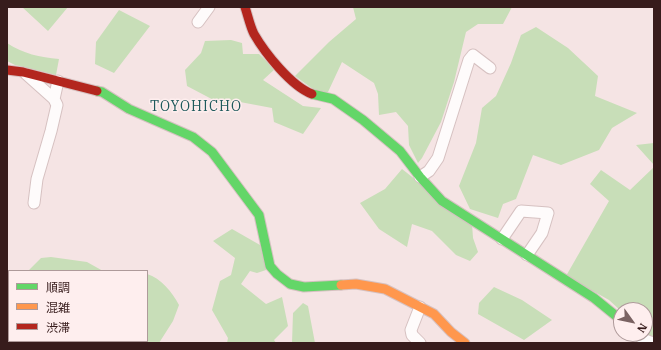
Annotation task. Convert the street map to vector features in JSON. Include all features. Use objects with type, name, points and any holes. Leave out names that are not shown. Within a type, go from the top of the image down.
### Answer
[{"type":"street","points":[[198,22],[209,7]]},
{"type":"street","points":[[244,7],[254,33],[276,65],[304,91],[333,99],[363,120],[400,151],[420,177],[442,201],[594,298],[613,313]]},
{"type":"street","points":[[420,177],[429,171],[438,158],[469,60],[473,55],[490,68]]},
{"type":"street","points":[[8,70],[23,72],[102,92],[129,109],[193,137],[212,152],[259,215],[270,266],[277,274],[290,284],[304,287],[356,284],[385,289],[434,314],[451,332],[465,343]]},
{"type":"street","points":[[23,72],[54,99],[57,105],[37,179],[34,203]]},
{"type":"street","points":[[54,99],[58,81]]},
{"type":"street","points":[[502,239],[521,211],[548,213],[542,233],[527,255]]},
{"type":"street","points":[[420,307],[411,330],[412,335],[420,343]]},
{"type":"green space","points":[[22,7],[68,7],[48,31]]},
{"type":"green space","points":[[353,7],[512,7],[503,24],[478,24],[466,32],[454,82],[441,122],[418,163],[409,145],[408,126],[396,112],[379,115],[378,94],[374,83],[342,62],[328,92],[317,92],[295,76],[329,42],[356,19]]},
{"type":"green space","points":[[119,10],[150,26],[114,73],[95,64],[96,42]]},
{"type":"green space","points":[[536,27],[568,48],[598,76],[595,96],[637,113],[612,128],[599,150],[561,165],[533,155],[516,199],[503,204],[498,218],[470,209],[459,186],[476,143],[482,108],[496,96],[511,63],[521,35]]},
{"type":"green space","points":[[231,40],[242,43],[243,54],[259,54],[275,69],[263,80],[303,106],[321,108],[303,134],[274,122],[272,108],[240,102],[223,105],[187,86],[185,70],[201,53],[205,41]]},
{"type":"green space","points":[[7,43],[19,50],[32,54],[59,59],[56,75],[15,65],[7,61]]},
{"type":"green space","points":[[654,143],[654,165],[636,145]]},
{"type":"green space","points":[[654,167],[654,340],[653,302],[613,302],[613,304],[566,276],[609,201],[590,184],[601,170],[630,190]]},
{"type":"green space","points":[[402,169],[472,224],[473,238],[478,252],[470,261],[456,255],[432,231],[412,224],[407,247],[379,229],[360,203],[385,189]]},
{"type":"green space","points":[[232,229],[260,245],[266,270],[257,273],[250,271],[241,284],[266,304],[282,297],[288,326],[274,340],[276,343],[227,343],[228,338],[212,310],[220,281],[231,275],[235,258],[213,241]]},
{"type":"green space","points":[[51,257],[87,262],[101,270],[29,270],[41,258]]},
{"type":"green space","points":[[148,274],[166,286],[179,305],[173,321],[159,343],[7,343],[7,295],[8,342],[148,342]]},
{"type":"green space","points":[[494,287],[522,300],[552,320],[524,340],[478,314],[479,303]]},
{"type":"green space","points":[[303,303],[308,306],[315,343],[292,343],[293,313]]},
{"type":"traffic: fast","points":[[97,91],[102,92],[129,109],[193,137],[212,152],[259,215],[270,266],[277,274],[290,284],[304,287],[341,285]]},
{"type":"traffic: fast","points":[[312,94],[333,99],[363,120],[400,151],[420,177],[442,201],[594,298],[613,313]]},
{"type":"traffic: slow","points":[[341,285],[356,284],[385,289],[434,314],[451,332],[465,343]]},
{"type":"traffic: jam","points":[[245,7],[254,34],[265,50],[287,77],[312,94]]},
{"type":"traffic: jam","points":[[7,70],[23,72],[97,91]]},
{"type":"district","name":"TOYOHICHO","points":[[196,107]]}]
